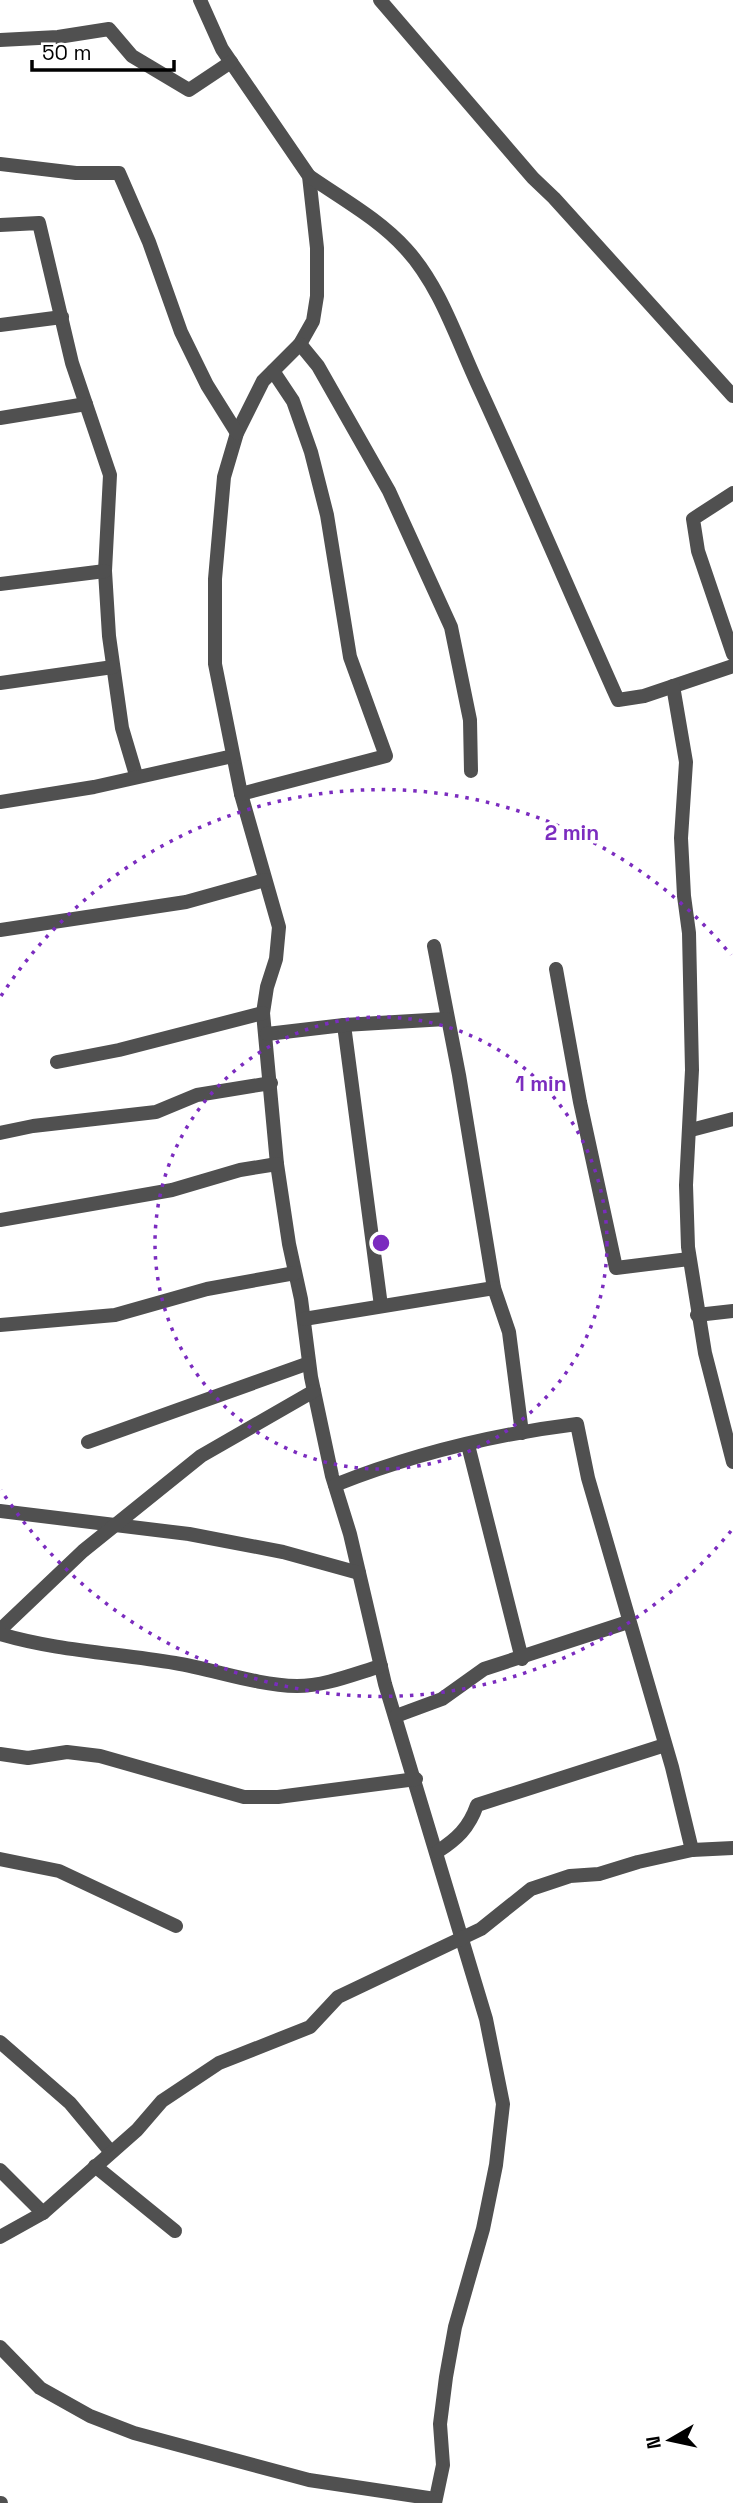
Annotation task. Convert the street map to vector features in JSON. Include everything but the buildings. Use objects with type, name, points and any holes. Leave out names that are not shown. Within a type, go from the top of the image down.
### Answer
[{"type":"street","points":[[200,0],[231,62],[309,176],[379,222],[408,251],[441,302],[500,428],[566,588],[618,700],[644,696],[733,666]]},
{"type":"street","points":[[380,0],[533,178],[733,396]]},
{"type":"street","points":[[0,40],[58,37],[108,29],[132,56],[189,90],[231,62]]},
{"type":"street","points":[[0,164],[75,173],[119,173],[149,242],[181,332],[207,385],[237,433]]},
{"type":"street","points":[[0,2347],[40,2388],[90,2416],[134,2432],[309,2480],[435,2501],[443,2465],[440,2424],[455,2327],[483,2229],[496,2165],[503,2104],[486,2019],[380,1666],[314,1391],[277,1164],[264,1013],[267,987],[276,960],[279,927],[240,794],[215,664],[220,513],[224,477],[237,433],[263,382],[300,344],[313,321],[317,296],[317,248],[309,176]]},
{"type":"street","points":[[0,225],[39,223],[72,363],[110,475],[106,570],[113,667],[122,728],[136,775]]},
{"type":"street","points":[[0,325],[62,317]]},
{"type":"street","points":[[300,344],[318,366],[389,491],[451,628],[470,720],[471,771]]},
{"type":"street","points":[[240,794],[386,756],[379,729],[350,657],[327,514],[312,452],[293,401],[273,370]]},
{"type":"street","points":[[0,418],[86,404]]},
{"type":"street","points":[[733,494],[692,519],[698,551],[733,654]]},
{"type":"street","points":[[0,584],[106,570]]},
{"type":"street","points":[[0,683],[113,667]]},
{"type":"street","points":[[673,686],[685,762],[681,838],[684,895],[690,933],[691,1130],[686,1185],[689,1259],[697,1315],[733,1462]]},
{"type":"street","points":[[0,802],[94,787],[136,775],[233,756]]},
{"type":"street","points":[[0,930],[186,902],[265,880]]},
{"type":"street","points":[[434,947],[459,1075],[494,1287],[509,1332],[522,1433]]},
{"type":"street","points":[[556,969],[580,1102],[616,1268],[689,1259]]},
{"type":"street","points":[[57,1062],[119,1050],[264,1013]]},
{"type":"street","points":[[267,1034],[344,1025],[446,1019]]},
{"type":"street","points":[[344,1025],[381,1307]]},
{"type":"street","points":[[0,1133],[33,1126],[156,1112],[197,1094],[271,1083]]},
{"type":"street","points":[[691,1130],[733,1119]]},
{"type":"street","points":[[0,1220],[172,1191],[240,1170],[277,1164]]},
{"type":"street","points":[[0,1325],[115,1315],[207,1289],[295,1273]]},
{"type":"street","points":[[304,1319],[494,1287]]},
{"type":"street","points":[[697,1315],[733,1311]]},
{"type":"street","points":[[88,1442],[309,1363]]},
{"type":"street","points":[[314,1391],[201,1456],[114,1525],[0,1632],[33,1644],[140,1657],[261,1682],[299,1686],[338,1679],[380,1666]]},
{"type":"street","points":[[335,1485],[370,1471],[468,1445],[577,1423],[588,1478],[666,1745],[692,1850]]},
{"type":"street","points":[[468,1445],[522,1659]]},
{"type":"street","points":[[0,1511],[189,1534],[284,1552],[359,1573]]},
{"type":"street","points":[[396,1716],[442,1699],[484,1669],[522,1659],[575,1637],[628,1622]]},
{"type":"street","points":[[437,1852],[455,1841],[470,1824],[477,1805],[666,1745]]},
{"type":"street","points":[[0,1754],[28,1758],[67,1752],[100,1756],[244,1797],[278,1797],[416,1779]]},
{"type":"street","points":[[0,2237],[43,2213],[110,2151],[137,2130],[162,2101],[219,2063],[310,2027],[338,1997],[498,1918],[531,1889],[570,1876],[599,1874],[692,1850],[733,1848]]},
{"type":"street","points":[[0,1859],[59,1871],[176,1926]]},
{"type":"street","points":[[0,2042],[70,2102],[110,2151]]},
{"type":"street","points":[[95,2166],[176,2231]]},
{"type":"street","points":[[0,2170],[43,2213]]}]
